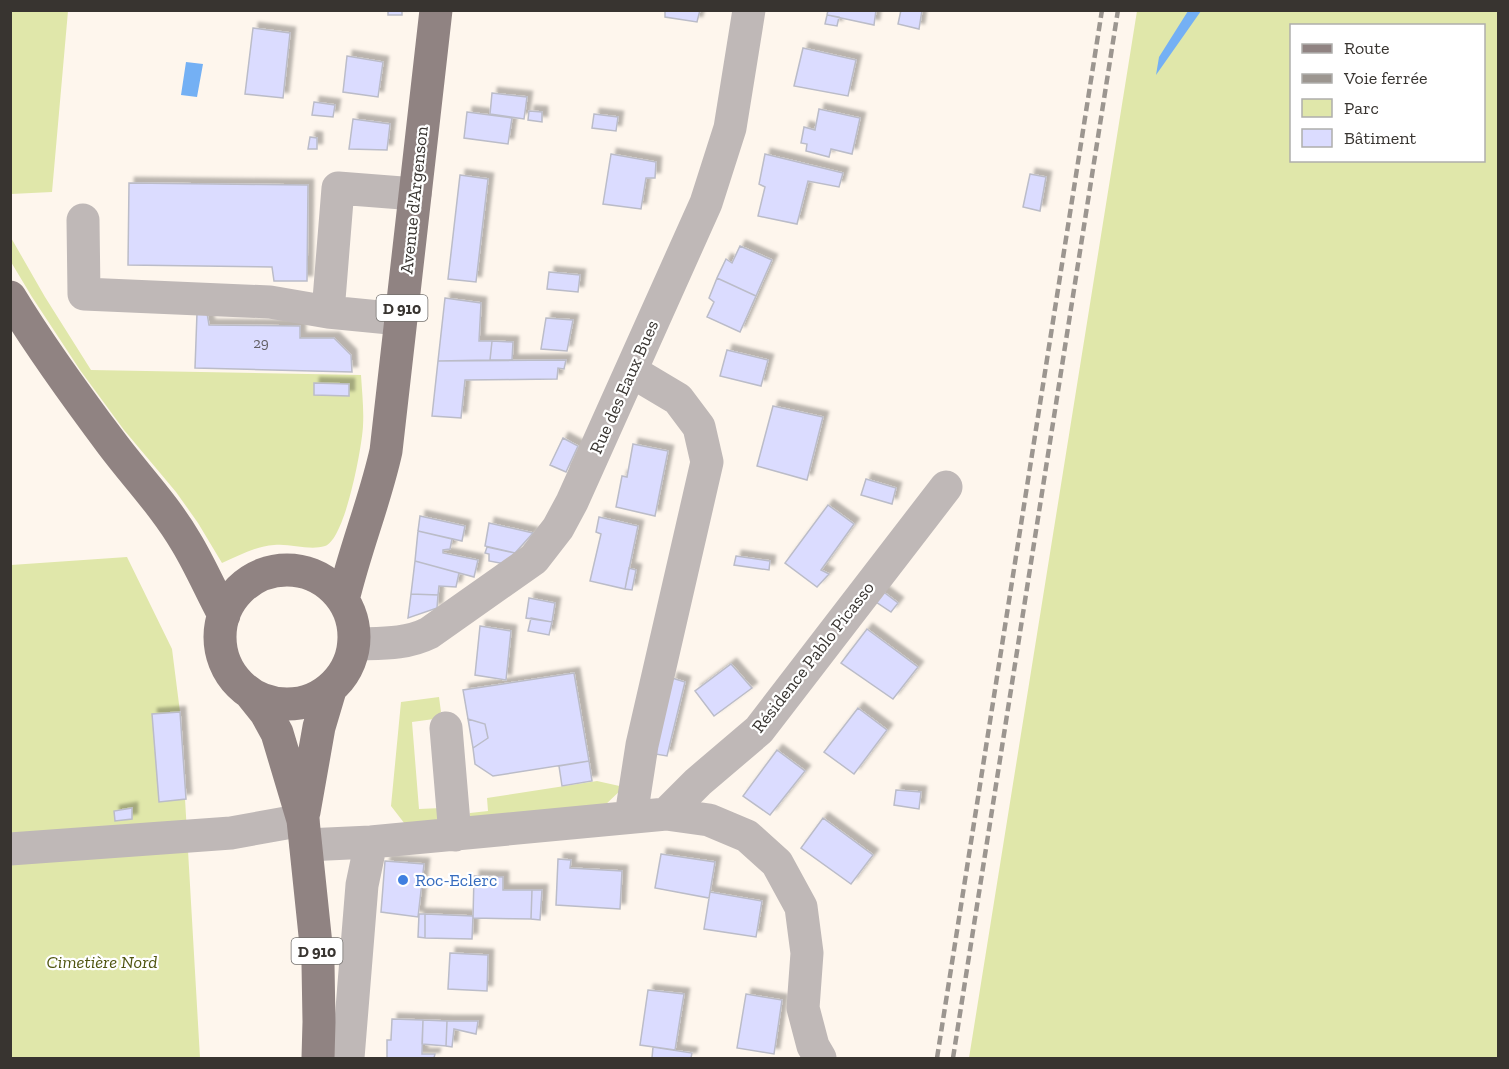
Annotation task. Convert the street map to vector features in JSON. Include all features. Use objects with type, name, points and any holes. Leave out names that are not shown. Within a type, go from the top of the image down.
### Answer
[{"type":"main road","name":"Avenue d'Argenson","points":[[343,600],[354,556],[379,485],[386,451],[436,11]]},
{"type":"main road","points":[[10,297],[26,324],[76,395],[186,542],[224,615]]},
{"type":"main road","points":[[279,571],[297,571],[315,576],[331,586],[343,600],[352,621],[354,644],[350,661],[342,677],[330,690],[299,704],[282,704],[265,701],[238,684],[223,658],[220,644],[224,615],[232,599],[245,585],[261,576],[279,571]]},
{"type":"main road","name":"D 910","points":[[304,832],[319,727],[330,690]]},
{"type":"main road","name":"D 910","points":[[250,693],[278,733],[304,832],[318,964],[320,1022],[318,1059]]},
{"type":"street","name":"Rue des Eaux Bues","points":[[354,644],[393,643],[421,637],[534,559],[558,528],[572,502],[706,203],[730,128],[749,10]]},
{"type":"street","points":[[328,312],[338,188],[415,194]]},
{"type":"street","points":[[83,220],[84,294],[270,302],[328,312],[400,319]]},
{"type":"street","points":[[631,371],[678,399],[699,427],[707,462],[642,745],[631,816]]},
{"type":"street","name":"Résidence Pablo Picasso","points":[[666,814],[759,730],[946,487]]},
{"type":"street","points":[[446,728],[455,835]]},
{"type":"street","points":[[10,849],[231,833],[304,832],[371,842],[631,816],[666,814],[710,820],[747,836],[777,863],[801,907],[807,953],[803,1008],[812,1054]]},
{"type":"street","points":[[348,1059],[362,885],[371,842]]},
{"type":"green space","points":[[10,11],[68,11],[52,192],[11,194]]},
{"type":"green space","points":[[1137,11],[1498,11],[1498,1058],[969,1058]]},
{"type":"green space","points":[[10,236],[91,370],[361,375],[362,437],[346,511],[332,540],[325,546],[319,547],[280,545],[261,547],[222,563],[176,492],[124,430],[80,370],[32,297],[11,262]]},
{"type":"green space","name":"Cimetière Nord","points":[[127,557],[172,649],[180,712],[200,1058],[11,1058],[11,565]]},
{"type":"green space","points":[[439,697],[441,712],[434,719],[412,722],[419,809],[441,808],[442,822],[408,828],[391,806],[401,702]]},
{"type":"green space","points":[[597,781],[624,787],[603,807],[470,821],[470,813],[488,811],[487,798]]},
{"type":"water","points":[[1188,11],[1201,11],[1156,75],[1159,57]]},
{"type":"water","points":[[186,62],[203,64],[197,97],[181,95]]},
{"type":"building","points":[[388,10],[402,10],[402,15],[388,15]]},
{"type":"building","points":[[665,10],[700,10],[697,22],[665,17]]},
{"type":"building","points":[[828,10],[876,10],[874,25],[827,15]]},
{"type":"building","points":[[901,10],[922,10],[919,29],[898,24]]},
{"type":"building","points":[[827,15],[839,17],[837,26],[825,24]]},
{"type":"building","points":[[253,28],[290,33],[283,98],[245,94]]},
{"type":"building","points":[[803,48],[856,60],[848,96],[794,86]]},
{"type":"building","points":[[347,56],[383,62],[378,97],[343,92]]},
{"type":"building","points":[[492,93],[527,97],[524,119],[490,114]]},
{"type":"building","points":[[314,102],[335,105],[333,117],[312,115]]},
{"type":"building","points":[[819,109],[860,118],[852,154],[831,149],[829,157],[806,151],[807,144],[801,143],[804,127],[815,130]]},
{"type":"building","points":[[529,111],[542,112],[542,122],[528,120]]},
{"type":"building","points":[[467,112],[512,118],[508,144],[464,138]]},
{"type":"building","points":[[594,114],[618,117],[616,131],[592,128]]},
{"type":"building","points":[[353,119],[390,124],[387,150],[349,149]]},
{"type":"building","points":[[310,137],[317,138],[317,149],[308,149]]},
{"type":"building","points":[[611,154],[656,162],[655,178],[646,178],[641,209],[603,204]]},
{"type":"building","points":[[765,154],[843,173],[839,187],[808,181],[797,224],[758,216],[765,187],[759,184]]},
{"type":"building","points":[[1030,174],[1046,177],[1040,211],[1023,207]]},
{"type":"building","points":[[460,175],[488,179],[476,282],[448,279]]},
{"type":"building","points":[[129,183],[308,185],[307,281],[274,281],[272,267],[128,265]]},
{"type":"building","points":[[740,246],[772,260],[756,296],[717,278],[726,259],[732,263]]},
{"type":"building","points":[[549,272],[580,275],[578,292],[547,289]]},
{"type":"building","points":[[717,278],[756,296],[740,332],[707,317],[714,302],[709,298]]},
{"type":"building","points":[[445,298],[481,303],[479,341],[492,341],[490,360],[438,361]]},
{"type":"building","points":[[197,313],[207,313],[209,325],[300,326],[300,338],[334,338],[351,355],[352,372],[195,368]]},
{"type":"building","points":[[546,318],[573,320],[567,351],[541,349]]},
{"type":"building","points":[[492,341],[513,342],[512,360],[490,360]]},
{"type":"building","points":[[727,350],[768,360],[761,386],[720,376]]},
{"type":"building","points":[[566,360],[564,369],[558,368],[557,379],[465,380],[461,418],[432,416],[438,361]]},
{"type":"building","points":[[314,383],[349,384],[349,396],[314,395]]},
{"type":"building","points":[[773,406],[823,417],[807,480],[757,466]]},
{"type":"building","points":[[563,438],[578,446],[566,472],[550,465]]},
{"type":"building","points":[[633,444],[668,451],[655,516],[616,507],[622,476],[627,477]]},
{"type":"building","points":[[866,479],[896,488],[892,504],[861,495]]},
{"type":"building","points":[[828,505],[854,524],[821,570],[829,574],[817,587],[785,563]]},
{"type":"building","points":[[420,516],[465,526],[462,541],[418,531]]},
{"type":"building","points":[[599,517],[638,526],[625,589],[590,581],[601,534],[596,532]]},
{"type":"building","points":[[489,523],[533,533],[515,553],[485,546]]},
{"type":"building","points":[[418,531],[452,539],[450,549],[443,550],[443,553],[478,560],[474,577],[415,561]]},
{"type":"building","points":[[487,547],[515,553],[505,564],[489,561],[489,554],[485,553]]},
{"type":"building","points":[[736,556],[770,561],[769,570],[734,565]]},
{"type":"building","points":[[415,561],[459,573],[456,587],[439,586],[438,595],[411,594]]},
{"type":"building","points":[[629,568],[636,570],[632,590],[625,589]]},
{"type":"building","points":[[881,590],[898,603],[891,612],[873,600]]},
{"type":"building","points":[[411,594],[438,595],[437,608],[408,618]]},
{"type":"building","points":[[529,598],[555,603],[552,622],[526,618]]},
{"type":"building","points":[[531,618],[552,622],[549,635],[528,631]]},
{"type":"building","points":[[480,626],[511,631],[506,680],[475,675]]},
{"type":"building","points":[[867,629],[918,667],[893,699],[841,663]]},
{"type":"building","points":[[731,664],[752,688],[714,716],[695,691]]},
{"type":"building","points":[[574,673],[589,761],[493,776],[475,764],[473,748],[488,738],[485,724],[468,719],[463,690]]},
{"type":"building","points":[[672,678],[685,682],[667,756],[655,754]]},
{"type":"building","points":[[858,708],[887,730],[854,774],[824,752]]},
{"type":"building","points":[[180,712],[186,799],[159,802],[152,714]]},
{"type":"building","points":[[468,719],[485,724],[488,738],[473,748]]},
{"type":"building","points":[[777,750],[805,771],[770,815],[743,796]]},
{"type":"building","points":[[589,761],[592,781],[562,786],[559,766]]},
{"type":"building","points":[[896,790],[921,792],[919,809],[894,805]]},
{"type":"building","points":[[132,808],[132,819],[115,821],[114,811]]},
{"type":"building","points":[[823,818],[873,855],[851,884],[801,848]]},
{"type":"building","points":[[661,854],[715,862],[709,898],[655,888]]},
{"type":"building","points":[[558,859],[571,860],[570,868],[622,871],[620,909],[556,905]]},
{"type":"building","points":[[385,861],[424,864],[418,917],[381,912]]},
{"type":"building","points":[[474,876],[503,877],[503,890],[532,890],[531,919],[473,918]]},
{"type":"building","points":[[532,890],[542,890],[540,920],[531,919]]},
{"type":"building","points":[[710,892],[762,901],[756,937],[704,929]]},
{"type":"building","points":[[419,914],[425,914],[425,938],[418,937]]},
{"type":"building","points":[[425,914],[473,916],[472,939],[425,938]]},
{"type":"building","points":[[450,953],[488,955],[487,991],[448,989]]},
{"type":"building","points":[[648,990],[684,994],[675,1050],[640,1045]]},
{"type":"building","points":[[746,994],[782,1000],[774,1054],[737,1048]]},
{"type":"building","points":[[392,1019],[423,1020],[422,1054],[435,1054],[434,1058],[387,1058],[387,1040],[391,1040]]},
{"type":"building","points":[[423,1020],[447,1021],[446,1046],[422,1044]]},
{"type":"building","points":[[447,1021],[478,1021],[476,1034],[454,1029],[452,1047],[446,1046]]},
{"type":"building","points":[[653,1047],[692,1053],[691,1058],[652,1058]]},
{"type":"railway","points":[[937,1058],[1102,10]]},
{"type":"railway","points":[[953,1058],[1118,10]]},
{"type":"place","name":"Roc-Eclerc","points":[[403,880]]}]
